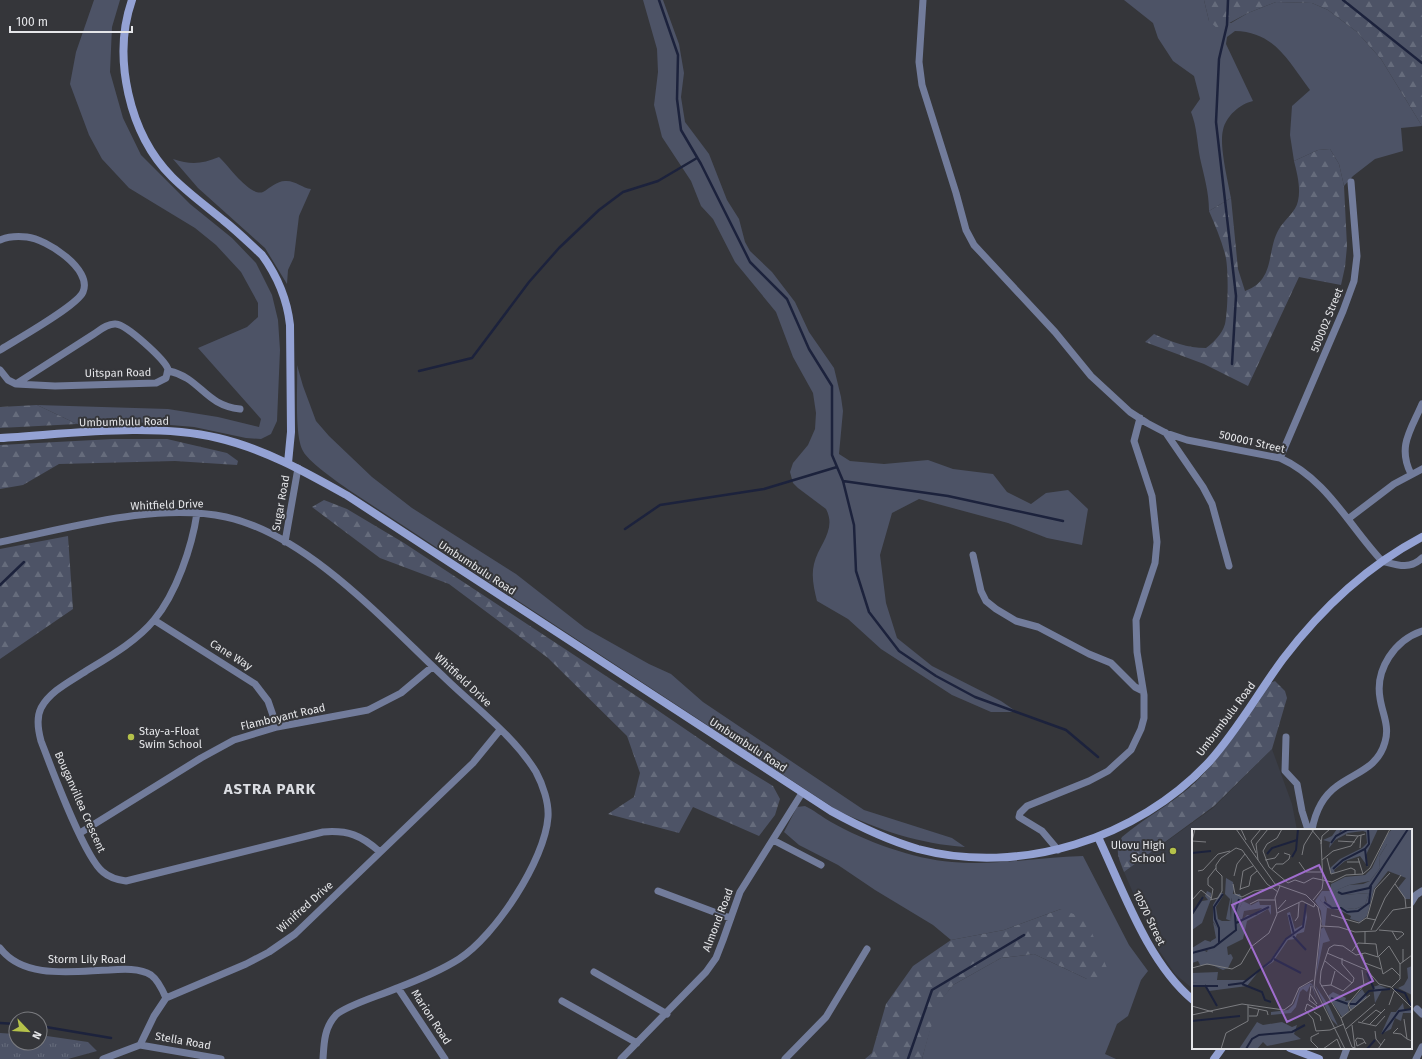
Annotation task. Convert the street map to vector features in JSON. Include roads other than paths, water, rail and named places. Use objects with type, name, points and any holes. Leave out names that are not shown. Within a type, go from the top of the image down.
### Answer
[{"type":"main road","points":[[132,0],[123,51],[125,75],[136,118],[148,142],[171,176],[262,255],[273,270],[283,289],[290,325],[291,432],[288,463]]},
{"type":"main road","name":"Umbumbulu Road","points":[[0,438],[122,431],[179,432],[219,438],[288,463],[348,496],[831,811],[877,835],[919,849],[954,856],[973,857],[1031,855],[1058,850],[1098,837],[1144,813],[1190,780],[1224,744],[1283,659],[1306,631],[1341,594],[1382,561],[1422,537]]},
{"type":"main road","name":"10570 Street","points":[[1098,837],[1157,959],[1166,973],[1192,999]]},
{"type":"main road","points":[[1214,1059],[1221,1049]]},
{"type":"main road","points":[[1302,1050],[1318,1059]]},
{"type":"street","name":"500001 Street","points":[[923,0],[920,62],[921,78],[968,236],[979,250],[1055,332],[1080,364],[1111,395],[1140,418],[1166,433],[1187,440],[1280,458],[1296,465],[1310,476],[1348,519],[1382,561]]},
{"type":"street","name":"500002 Street","points":[[1280,458],[1343,311],[1354,281],[1357,268],[1357,248],[1351,182]]},
{"type":"street","points":[[0,240],[9,237],[28,237],[46,244],[64,254],[76,266],[81,276],[84,289],[81,296],[65,309],[0,350]]},
{"type":"street","name":"Uitspan Road","points":[[113,324],[123,326],[132,332],[166,366],[168,371],[166,378],[156,383],[48,386],[16,384],[94,334],[113,324]]},
{"type":"street","points":[[0,370],[8,380],[16,384]]},
{"type":"street","points":[[168,371],[184,375],[211,400],[221,405],[240,409]]},
{"type":"street","points":[[1411,474],[1405,460],[1404,449],[1422,404]]},
{"type":"street","points":[[1058,850],[1036,826],[1019,817],[1020,813],[1027,806],[1089,781],[1108,771],[1131,750],[1141,729],[1144,718],[1143,691],[1137,652],[1136,620],[1155,563],[1157,542],[1152,496],[1134,441],[1140,418]]},
{"type":"street","points":[[1166,433],[1203,487],[1212,504],[1229,566]]},
{"type":"street","name":"Sugar Road","points":[[285,542],[298,468]]},
{"type":"street","points":[[1348,519],[1383,491],[1422,469]]},
{"type":"street","name":"Whitfield Drive","points":[[0,542],[128,517],[197,513],[226,517],[260,528],[285,542],[348,589],[500,730],[528,760],[537,774],[544,791],[548,813],[547,830],[539,853],[510,903],[493,927],[478,944],[459,959],[398,988],[338,1013],[330,1022],[326,1030],[323,1059]]},
{"type":"street","name":"Bouganvillea Crescent","points":[[197,513],[187,555],[175,585],[154,620],[128,643],[63,686],[45,701],[39,714],[38,730],[40,741],[87,850],[104,873],[114,878],[126,881],[323,832],[339,830],[350,832],[371,843],[380,852]]},
{"type":"street","points":[[973,555],[981,591],[986,601],[996,609],[1016,621],[1038,627],[1089,654],[1111,663],[1135,687],[1143,691]]},
{"type":"street","points":[[1382,561],[1408,566],[1415,564],[1422,558]]},
{"type":"street","name":"Cane Way","points":[[154,620],[255,684],[268,701],[277,727]]},
{"type":"street","points":[[1312,829],[1317,812],[1336,786],[1371,765],[1382,752],[1387,733],[1386,720],[1380,697],[1382,671],[1387,661],[1399,645],[1408,637],[1422,631]]},
{"type":"street","name":"Flamboyant Road","points":[[80,833],[201,758],[234,740],[277,727],[368,710],[401,693],[432,667]]},
{"type":"street","name":"Winifred Drive","points":[[166,998],[246,964],[295,934],[473,763],[500,730]]},
{"type":"street","points":[[1286,736],[1285,771],[1297,784],[1304,820],[1308,829]]},
{"type":"street","name":"Almond Road","points":[[621,1059],[667,1014],[706,972],[718,952],[740,892],[802,793]]},
{"type":"street","points":[[773,840],[821,865]]},
{"type":"street","points":[[658,891],[730,918]]},
{"type":"street","points":[[1412,901],[1416,895],[1422,891]]},
{"type":"street","name":"Storm Lily Road","points":[[0,948],[12,959],[32,968],[42,970],[63,971],[123,969],[145,972],[153,977],[166,998]]},
{"type":"street","points":[[786,1059],[826,1017],[867,949]]},
{"type":"street","points":[[594,972],[667,1014]]},
{"type":"street","name":"Marion Road","points":[[398,988],[445,1059]]},
{"type":"street","points":[[103,1059],[140,1045],[158,1008],[166,998]]},
{"type":"street","points":[[562,1001],[637,1043]]},
{"type":"street","name":"Stella Road","points":[[140,1045],[221,1059]]},
{"type":"street","points":[[1416,1059],[1422,1048]]},
{"type":"street","points":[[1343,1059],[1347,1049]]},
{"type":"waterway","points":[[659,0],[678,55],[677,99],[681,130],[701,164],[750,262],[787,299],[809,349],[832,386],[832,455],[843,481],[854,525],[856,571],[869,612],[899,651],[936,676],[975,697],[1066,730],[1098,757]]},
{"type":"waterway","points":[[1228,0],[1227,25],[1219,59],[1216,122],[1236,296],[1232,364]]},
{"type":"waterway","points":[[1343,0],[1422,63]]},
{"type":"waterway","points":[[419,371],[472,358],[529,282],[559,248],[599,210],[623,192],[658,181],[697,158]]},
{"type":"waterway","points":[[625,529],[660,505],[764,489],[837,467]]},
{"type":"waterway","points":[[843,481],[948,496],[1063,521]]},
{"type":"waterway","points":[[0,585],[24,562]]},
{"type":"waterway","points":[[908,1059],[932,990],[1024,935]]},
{"type":"waterway","points":[[0,1023],[8,1024]]},
{"type":"waterway","points":[[48,1027],[111,1038]]},
{"type":"place","name":"Stay-a-Float Swim School","points":[[131,737]]},
{"type":"place","name":"Ulovu High School","points":[[1173,851]]},
{"type":"district","name":"ASTRA PARK","points":[[270,789]]}]
